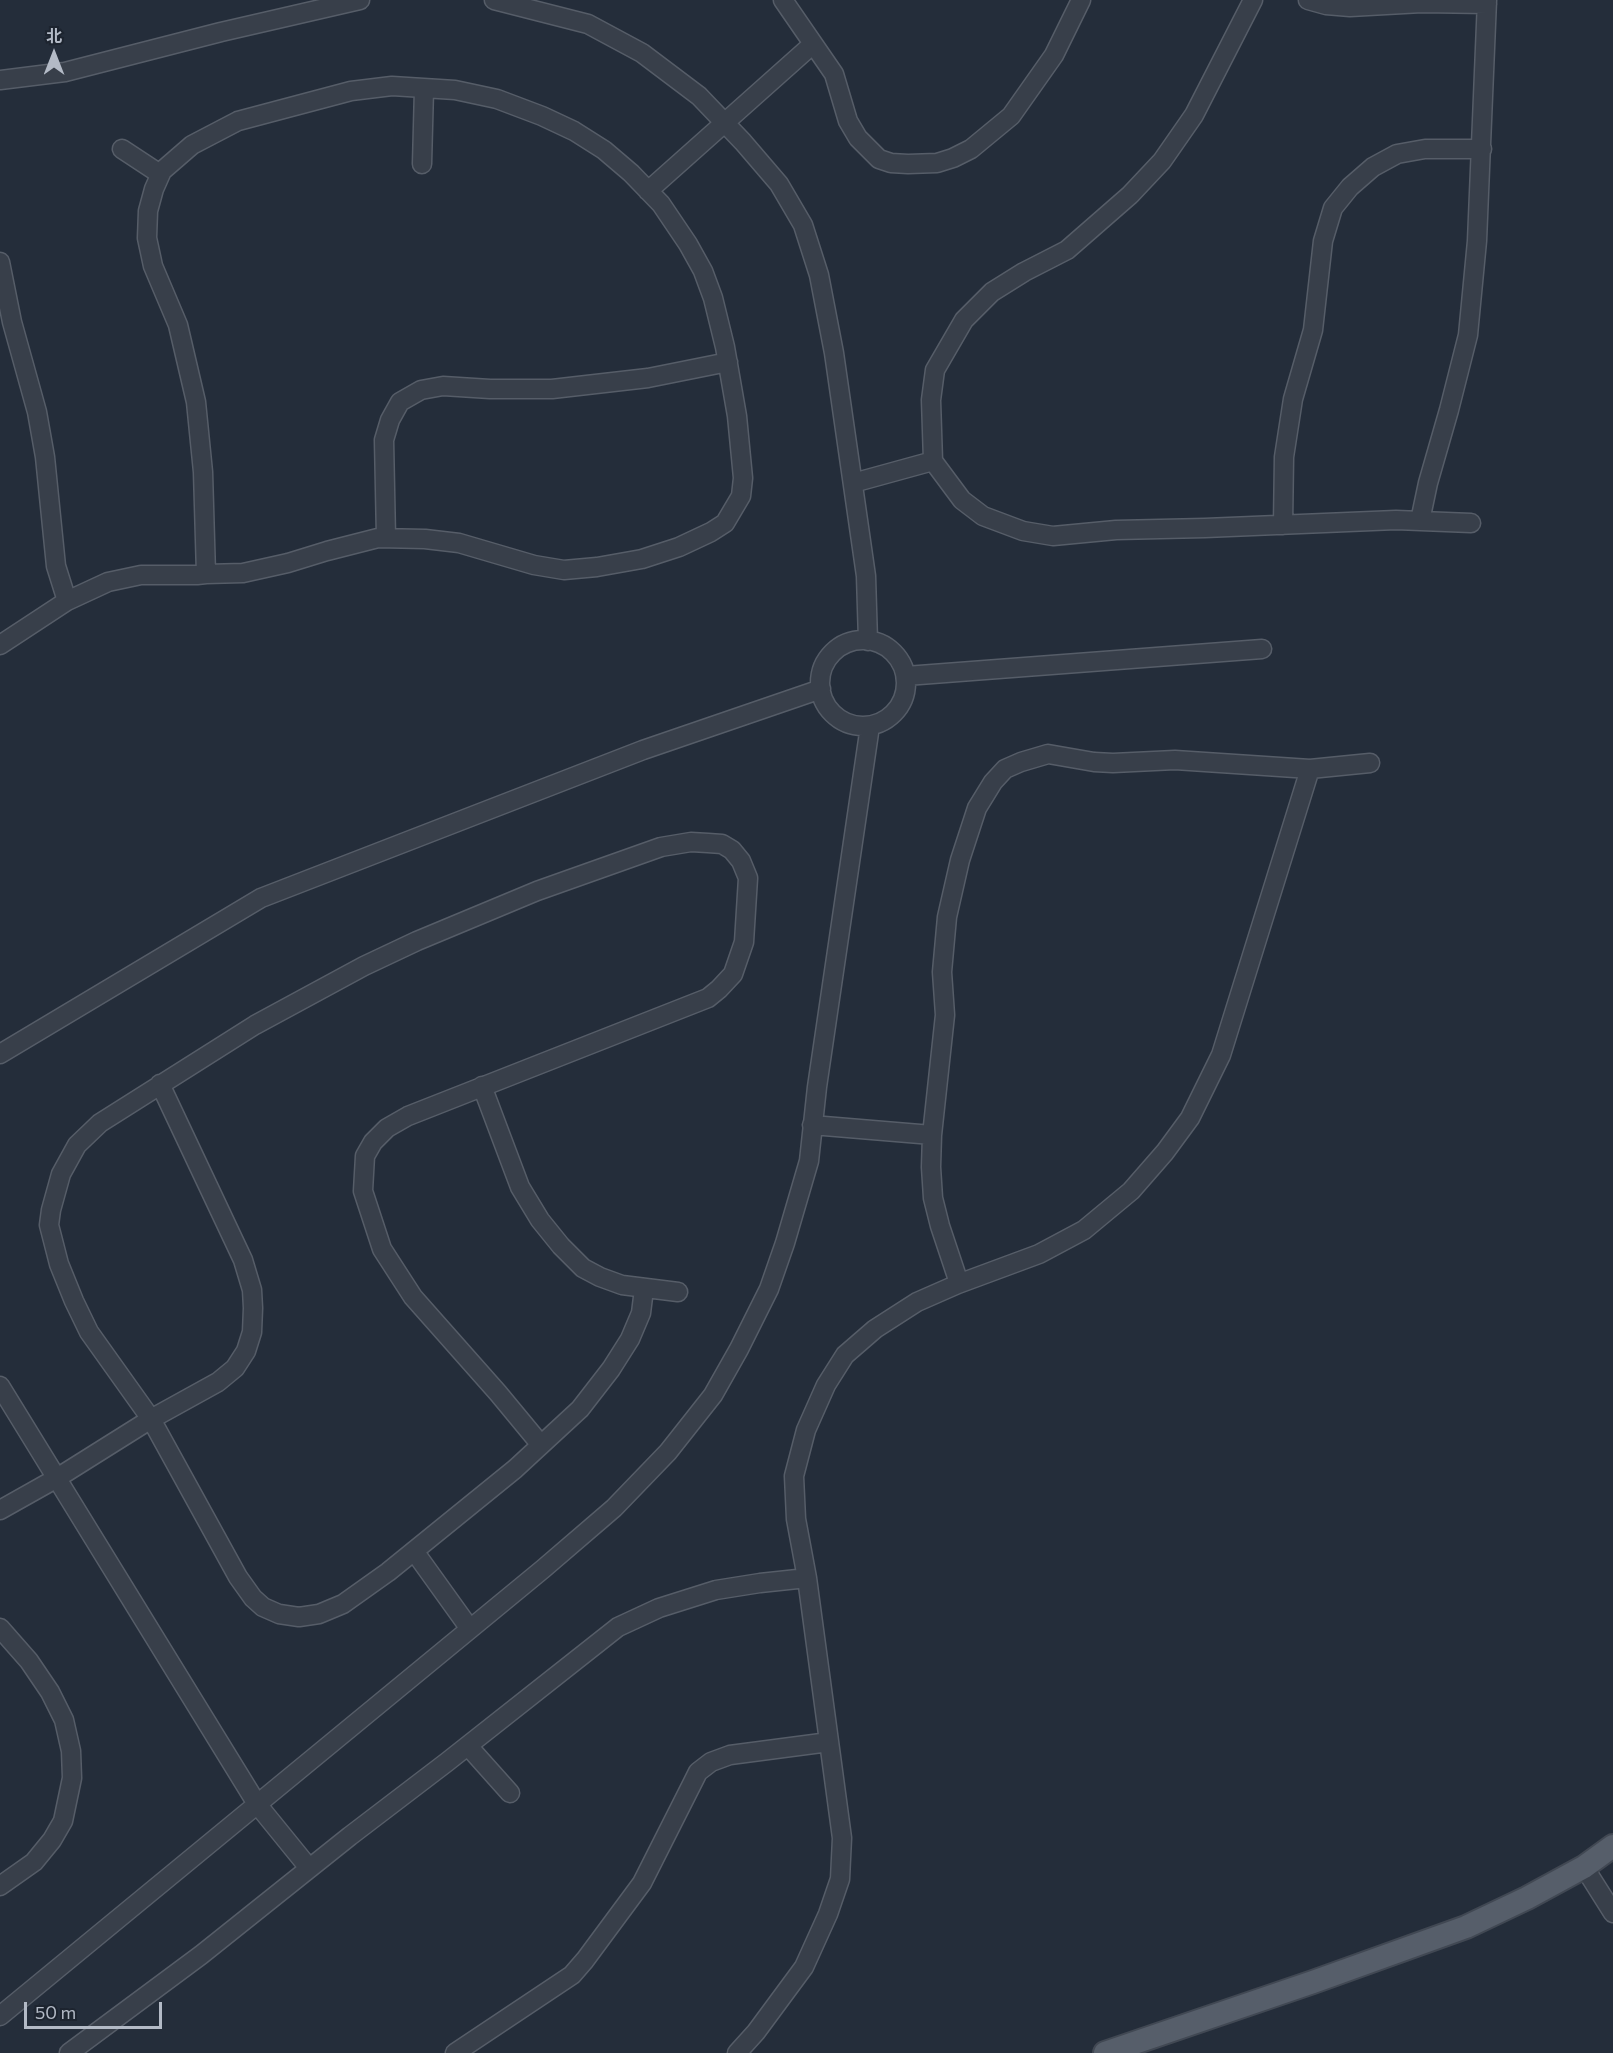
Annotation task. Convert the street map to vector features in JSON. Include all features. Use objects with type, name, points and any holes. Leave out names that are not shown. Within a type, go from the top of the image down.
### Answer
[{"type":"main road","points":[[1106,2053],[1466,1927],[1584,1867],[1613,1846]]},
{"type":"street","points":[[0,80],[65,72],[221,32],[360,0]]},
{"type":"street","points":[[494,0],[588,24],[642,53],[699,96],[724,122],[779,184],[803,225],[819,275],[834,353],[866,576],[868,640]]},
{"type":"street","points":[[783,0],[834,74],[848,121],[858,138],[879,159],[891,163],[937,163],[953,158],[971,149],[1011,116],[1054,55],[1081,0]]},
{"type":"street","points":[[1253,0],[1194,115],[1162,161],[1130,195],[1067,250],[1024,272],[992,292],[964,320],[935,370],[931,400],[933,461],[962,500],[983,516],[1023,531],[1053,536],[1116,530],[1396,520],[1471,523]]},
{"type":"street","points":[[1308,0],[1326,5],[1350,7],[1487,2],[1482,148],[1475,270],[1468,335],[1420,521]]},
{"type":"street","points":[[648,191],[813,44]]},
{"type":"street","points":[[0,645],[67,601],[108,582],[141,575],[207,574],[243,573],[378,538],[425,538],[459,543],[534,565],[564,570],[642,559],[679,547],[725,523],[741,496],[743,478],[737,416],[728,362],[713,298],[703,271],[688,244],[660,204],[631,173],[604,150],[574,131],[497,99],[455,90],[392,86],[351,91],[238,122],[192,144],[160,174],[148,212],[147,238],[153,266],[178,325],[196,402],[202,461],[207,574]]},
{"type":"street","points":[[422,164],[424,89]]},
{"type":"street","points":[[1283,525],[1284,457],[1293,399],[1312,330],[1323,241],[1333,208],[1350,187],[1373,167],[1397,154],[1425,149],[1482,148]]},
{"type":"street","points":[[122,149],[160,174]]},
{"type":"street","points":[[0,262],[12,322],[37,412],[45,457],[56,566],[67,601]]},
{"type":"street","points":[[386,538],[384,440],[390,420],[400,402],[422,390],[443,386],[552,389],[648,378],[728,362]]},
{"type":"street","points":[[853,483],[933,461]]},
{"type":"street","points":[[868,640],[882,644],[893,652],[906,676],[906,690],[898,708],[883,722],[870,726],[855,726],[841,720],[830,711],[822,698],[822,669],[830,656],[841,646],[855,641],[868,640]]},
{"type":"street","points":[[906,676],[1262,649]]},
{"type":"street","points":[[0,1054],[261,898],[643,750],[821,689]]},
{"type":"street","points":[[1,2014],[614,1508],[668,1452],[713,1395],[769,1289],[809,1161],[812,1125],[870,726]]},
{"type":"street","points":[[959,1283],[947,1252],[933,1198],[931,1167],[932,1135],[945,1015],[942,972],[947,917],[960,860],[977,808],[993,782],[1005,769],[1048,754],[1094,762],[1175,760],[1310,769],[1370,763]]},
{"type":"street","points":[[737,2053],[756,2032],[804,1967],[828,1914],[840,1879],[842,1838],[807,1578],[796,1519],[794,1476],[806,1430],[826,1385],[845,1356],[875,1329],[916,1302],[959,1283],[1040,1254],[1084,1230],[1131,1191],[1165,1152],[1190,1118],[1221,1054],[1310,769]]},
{"type":"street","points":[[541,1446],[413,1296],[382,1249],[363,1191],[365,1156],[373,1142],[387,1128],[408,1116],[708,998],[719,989],[733,974],[744,942],[748,878],[741,861],[732,850],[722,844],[691,842],[661,847],[537,891],[364,966],[255,1025],[160,1084],[100,1123],[77,1145],[61,1174],[49,1225],[59,1264],[74,1301],[89,1332],[151,1419],[238,1577],[253,1598],[263,1607],[279,1614],[299,1617],[319,1614],[343,1604],[388,1572],[541,1446],[580,1409],[611,1369],[630,1339],[641,1313],[644,1288]]},
{"type":"street","points":[[0,1510],[57,1478],[151,1419],[218,1382],[234,1368],[246,1351],[252,1332],[254,1308],[252,1290],[243,1260],[160,1084]]},
{"type":"street","points":[[482,1086],[520,1186],[540,1220],[561,1246],[583,1268],[622,1285],[678,1292]]},
{"type":"street","points":[[812,1125],[932,1135]]},
{"type":"street","points":[[0,1386],[257,1804],[309,1868]]},
{"type":"street","points":[[414,1551],[470,1629]]},
{"type":"street","points":[[69,2053],[201,1955],[618,1627],[659,1608],[716,1590],[807,1578]]},
{"type":"street","points":[[0,1628],[29,1661],[45,1684],[64,1720],[71,1751],[72,1778],[63,1821],[52,1840],[34,1862],[0,1886]]},
{"type":"street","points":[[455,2053],[572,1975],[585,1960],[642,1883],[698,1772],[711,1762],[730,1755],[829,1742]]},
{"type":"street","points":[[468,1746],[510,1793]]},
{"type":"street","points":[[1584,1867],[1613,1913]]}]
